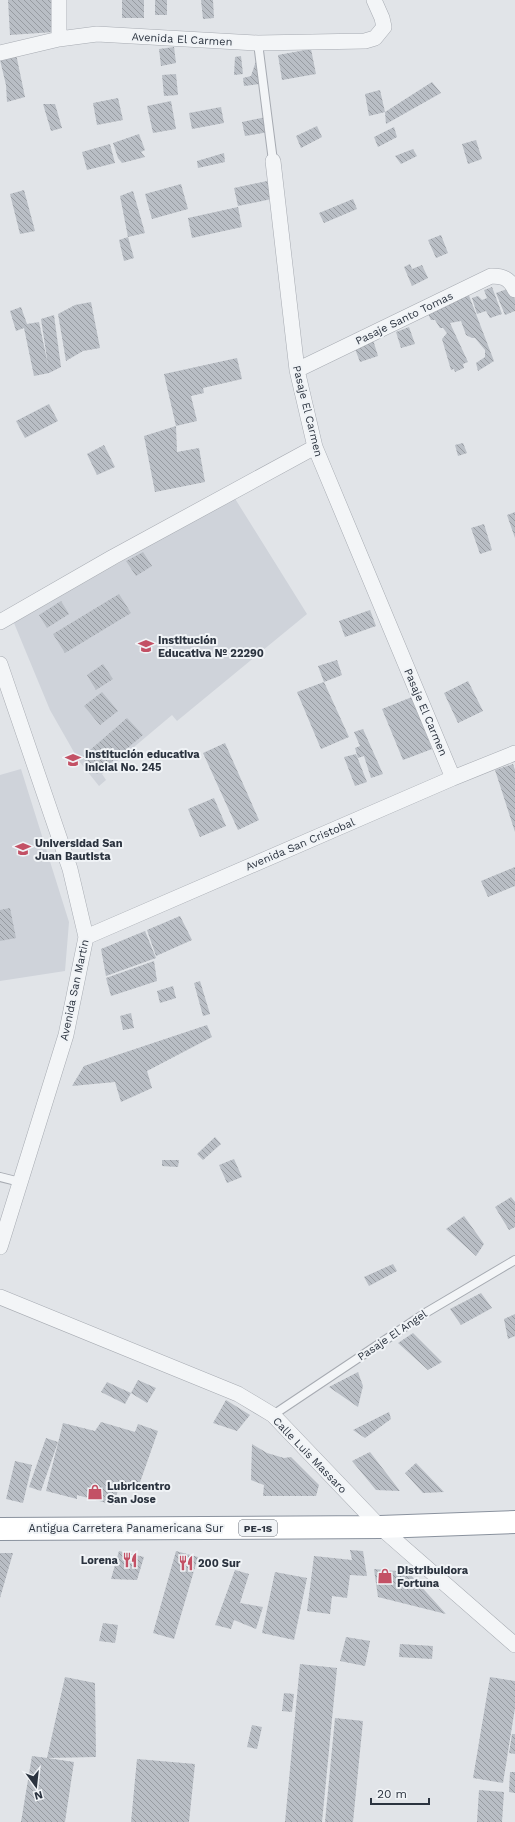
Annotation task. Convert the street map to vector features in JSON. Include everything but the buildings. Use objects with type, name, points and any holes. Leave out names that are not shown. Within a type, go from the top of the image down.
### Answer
[{"type":"highway","name":"Antigua Carretera Panamericana Sur","points":[[0,1529],[380,1527],[515,1522]]},
{"type":"street","points":[[59,0],[59,39]]},
{"type":"street","name":"Avenida El Carmen","points":[[0,53],[59,39],[97,34],[258,43],[365,41],[375,38],[384,27],[382,18],[374,0]]},
{"type":"street","name":"Pasaje El Carmen","points":[[273,161],[297,370],[315,447],[453,778]]},
{"type":"street","name":"Pasaje Santo Tomas","points":[[297,370],[491,276],[503,276],[513,286]]},
{"type":"street","points":[[0,622],[113,557],[315,447]]},
{"type":"street","name":"Avenida San Martin","points":[[0,664],[70,869],[86,937],[66,1035],[0,1248]]},
{"type":"street","name":"Avenida San Cristobal","points":[[86,937],[453,778],[515,753]]},
{"type":"street","name":"Calle Luis Massaro","points":[[0,1297],[238,1394],[273,1415],[380,1527],[515,1645]]},
{"type":"lane","name":"Pasaje El Carmen","points":[[258,43],[273,161]]},
{"type":"lane","points":[[0,1177],[20,1182]]},
{"type":"lane","name":"Pasaje El Angel","points":[[273,1415],[427,1312],[515,1260]]},
{"type":"shaded area","name":"Institución Educativa Nº 22290","points":[[234,497],[307,614],[177,721],[172,715],[102,774],[106,780],[99,786],[79,761],[50,710],[14,623]]},
{"type":"shaded area","name":"Universidad San Juan Bautista","points":[[21,769],[69,922],[65,971],[0,981],[0,775]]},
{"type":"place","name":"Institución Educativa Nº 22290","points":[[146,646]]},
{"type":"place","name":"Institución educativa inicial No. 245","points":[[73,760]]},
{"type":"place","name":"Universidad San Juan Bautista","points":[[23,849]]},
{"type":"place","name":"Lubricentro San Jose","points":[[95,1492]]},
{"type":"place","name":"Lorena","points":[[130,1560]]},
{"type":"place","name":"200 Sur","points":[[186,1563]]},
{"type":"place","name":"Distribuidora Fortuna","points":[[385,1576]]}]
